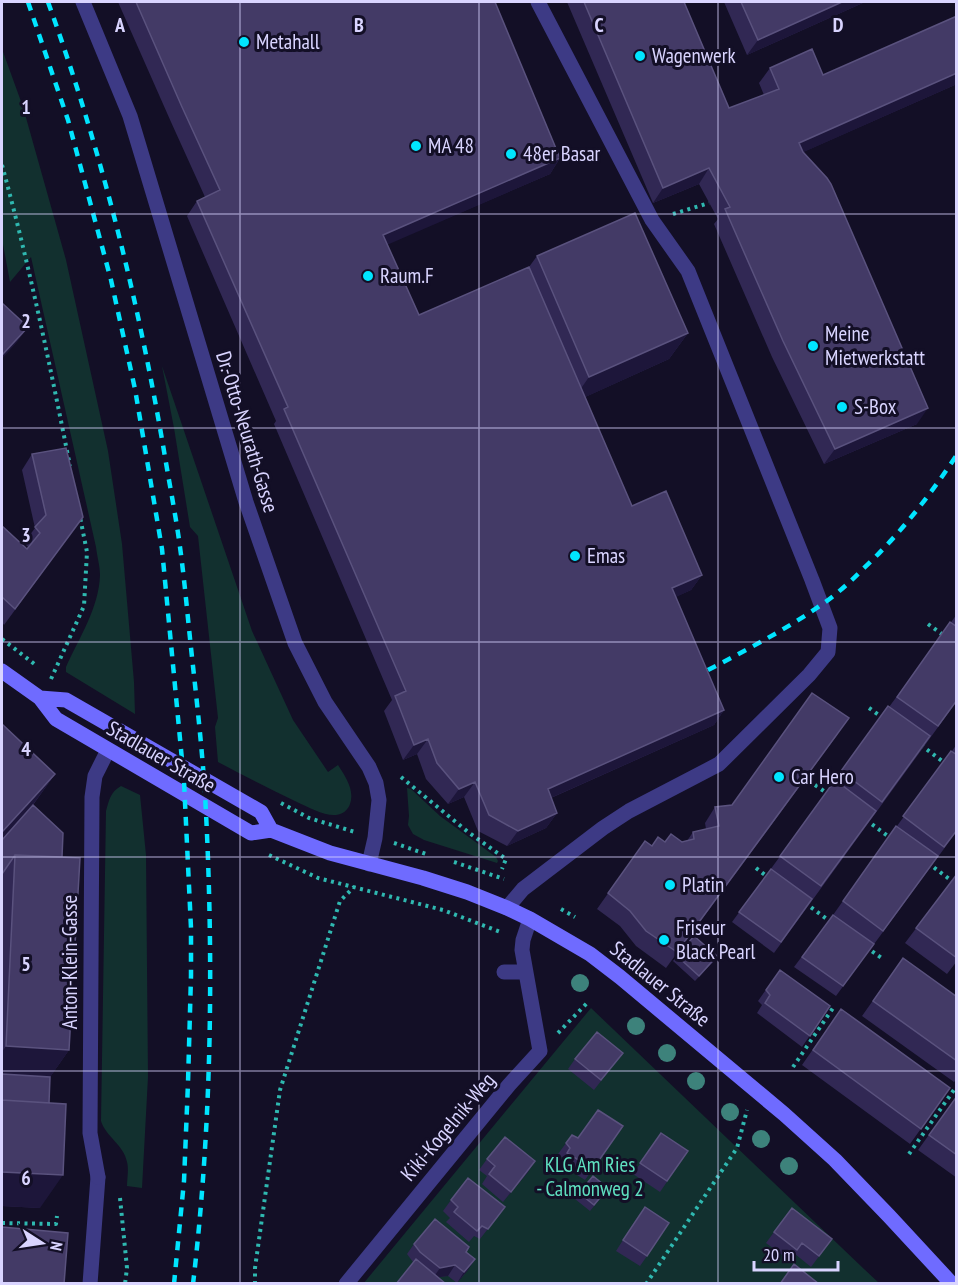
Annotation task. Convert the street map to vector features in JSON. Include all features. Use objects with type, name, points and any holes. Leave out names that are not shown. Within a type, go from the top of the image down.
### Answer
[{"type":"main road","name":"Stadlauer Straße","points":[[2,671],[40,698],[56,719],[251,833],[271,830],[330,854],[467,892],[530,919],[590,954],[620,976],[835,1160],[952,1284]]},
{"type":"main road","name":"Stadlauer Straße","points":[[40,698],[66,700],[261,812],[271,830]]},
{"type":"street","name":"Dr.-Otto-Neurath-Gasse","points":[[83,2],[129,116],[246,502],[295,643],[325,702],[369,767],[376,783],[379,800],[375,838],[369,864]]},
{"type":"street","points":[[507,908],[523,889],[603,828],[629,811],[719,764],[809,675],[828,652],[830,628],[693,282],[652,220],[538,2]]},
{"type":"street","name":"Anton-Klein-Gasse","points":[[90,1284],[98,1177],[90,1133],[93,797],[95,777],[108,750]]},
{"type":"street","points":[[530,919],[522,950],[540,1051]]},
{"type":"street","points":[[504,972],[526,972]]},
{"type":"street","name":"Kiki-Kogelnik-Weg","points":[[346,1284],[509,1085],[540,1051]]},
{"type":"path","points":[[2,165],[58,404],[71,472]]},
{"type":"path","points":[[652,220],[709,203]]},
{"type":"path","points":[[40,698],[84,606],[87,552],[78,507]]},
{"type":"path","points":[[928,624],[947,638]]},
{"type":"path","points":[[869,708],[887,721]]},
{"type":"path","points":[[914,740],[948,765]]},
{"type":"path","points":[[401,777],[468,832],[506,859],[502,869]]},
{"type":"path","points":[[815,784],[833,797]]},
{"type":"path","points":[[860,816],[896,842]]},
{"type":"path","points":[[924,861],[957,884]]},
{"type":"path","points":[[255,1284],[255,1268],[280,1090],[340,901],[353,888],[369,864]]},
{"type":"path","points":[[756,868],[773,881]]},
{"type":"path","points":[[799,900],[836,925]]},
{"type":"path","points":[[864,945],[883,959]]},
{"type":"path","points":[[540,1051],[589,1001]]},
{"type":"path","points":[[793,1067],[832,1008]]},
{"type":"path","points":[[909,1154],[957,1087]]},
{"type":"path","points":[[646,1284],[737,1148],[747,1106]]},
{"type":"path","points":[[98,1177],[121,1198],[127,1268],[125,1284]]},
{"type":"path","points":[[2,1223],[56,1224],[57,1216]]},
{"type":"green space","points":[[2,49],[23,107],[66,260],[108,451],[122,544],[135,714],[66,672],[66,667],[88,623],[96,599],[100,568],[31,257],[10,282],[2,239]]},
{"type":"green space","points":[[162,366],[252,631],[293,720],[328,772],[338,765],[348,783],[351,794],[350,804],[341,814],[331,815],[316,811],[218,762],[215,727],[218,718],[198,536],[190,527]]},
{"type":"green space","points":[[121,786],[140,795],[146,855],[148,1077],[142,1188],[127,1186],[128,1168],[125,1156],[101,1121],[106,811],[112,794]]},
{"type":"green space","points":[[407,788],[411,789],[440,816],[496,857],[497,863],[424,840],[413,834],[408,825]]},
{"type":"green space","name":"KLG Am Ries - Calmonweg 2","points":[[591,1008],[864,1269],[879,1283],[363,1284]]},
{"type":"building","points":[[136,2],[495,2],[560,158],[383,235],[419,315],[529,267],[632,506],[666,491],[702,575],[672,588],[724,710],[548,789],[557,813],[518,831],[489,815],[475,782],[459,789],[437,763],[428,739],[414,745],[395,696],[406,691],[284,409],[288,407],[197,201],[220,190]]},
{"type":"building","points":[[584,2],[684,2],[729,108],[779,89],[770,68],[812,49],[823,75],[957,16],[957,73],[799,143],[803,152],[831,184],[928,408],[835,449],[783,341],[725,209],[730,207],[709,168],[663,188]]},
{"type":"building","points":[[741,2],[842,2],[758,40]]},
{"type":"building","points":[[635,213],[688,333],[589,377],[537,256]]},
{"type":"building","points":[[2,303],[28,327],[2,355]]},
{"type":"building","points":[[66,448],[83,517],[15,609],[2,597],[2,526],[27,549],[40,533],[35,527],[46,515],[32,454]]},
{"type":"building","points":[[950,622],[957,627],[957,700],[938,726],[897,697]]},
{"type":"building","points":[[812,693],[849,718],[677,952],[646,931],[630,911],[608,893],[645,841],[652,846],[658,837],[665,842],[671,834],[682,842],[694,839],[693,832],[719,826],[715,807],[732,805]]},
{"type":"building","points":[[888,706],[930,736],[882,802],[841,771]]},
{"type":"building","points":[[2,724],[55,774],[2,832]]},
{"type":"building","points":[[951,751],[957,755],[957,830],[944,847],[903,816]]},
{"type":"building","points":[[835,780],[876,811],[821,886],[780,856]]},
{"type":"building","points":[[33,805],[63,833],[62,857],[15,855],[2,874],[2,840]]},
{"type":"building","points":[[896,826],[938,856],[883,931],[843,901]]},
{"type":"building","points":[[15,855],[80,858],[69,1050],[6,1046]]},
{"type":"building","points":[[771,869],[812,899],[781,942],[739,912]]},
{"type":"building","points":[[957,874],[957,958],[916,928]]},
{"type":"building","points":[[833,915],[874,944],[843,986],[802,957]]},
{"type":"building","points":[[694,936],[717,956],[699,976],[677,956]]},
{"type":"building","points":[[903,958],[957,997],[957,1061],[873,1001]]},
{"type":"building","points":[[780,970],[830,1006],[810,1036],[765,1003],[770,995],[766,990]]},
{"type":"building","points":[[841,1009],[950,1088],[921,1129],[813,1050]]},
{"type":"building","points":[[597,1032],[623,1053],[601,1080],[575,1059]]},
{"type":"building","points":[[2,1074],[50,1077],[49,1103],[2,1100]]},
{"type":"building","points":[[957,1096],[957,1155],[929,1135]]},
{"type":"building","points":[[2,1100],[66,1104],[63,1175],[2,1172]]},
{"type":"building","points":[[598,1110],[623,1126],[593,1169],[567,1153],[570,1148],[566,1143],[572,1135],[578,1138]]},
{"type":"building","points":[[661,1133],[688,1151],[667,1181],[640,1163]]},
{"type":"building","points":[[505,1137],[535,1161],[511,1192],[489,1174],[495,1166],[487,1159]]},
{"type":"building","points":[[593,1176],[608,1188],[594,1205],[579,1193]]},
{"type":"building","points":[[468,1178],[505,1207],[488,1229],[482,1226],[477,1231],[454,1212],[458,1207],[451,1200]]},
{"type":"building","points":[[645,1207],[669,1223],[647,1256],[623,1240]]},
{"type":"building","points":[[792,1208],[832,1239],[819,1256],[802,1243],[797,1250],[774,1232]]},
{"type":"building","points":[[435,1219],[469,1247],[466,1252],[475,1259],[464,1272],[455,1265],[440,1268],[420,1252],[414,1244]]},
{"type":"building","points":[[2,1227],[68,1233],[64,1284],[2,1284]]},
{"type":"building","points":[[416,1259],[446,1284],[396,1284]]},
{"type":"building","points":[[794,1264],[819,1284],[780,1284]]},
{"type":"railway","points":[[28,2],[68,120],[111,280],[135,389],[162,549],[184,781],[191,928],[184,1181],[174,1284]]},
{"type":"railway","points":[[48,2],[85,113],[131,284],[155,399],[177,524],[183,575],[204,777],[210,917],[208,1101],[193,1284]]},
{"type":"railway","points":[[693,678],[790,625],[837,593],[901,529],[956,456]]},
{"type":"place","name":"Metahall","points":[[244,42]]},
{"type":"place","name":"Wagenwerk","points":[[640,56]]},
{"type":"place","name":"MA 48","points":[[416,146]]},
{"type":"place","name":"48er Basar","points":[[511,154]]},
{"type":"place","name":"Raum.F","points":[[368,276]]},
{"type":"place","name":"Meine Mietwerkstatt","points":[[813,346]]},
{"type":"place","name":"S-Box","points":[[842,407]]},
{"type":"place","name":"Emas","points":[[575,556]]},
{"type":"place","name":"Car Hero","points":[[779,777]]},
{"type":"place","name":"Platin","points":[[670,885]]},
{"type":"place","name":"Friseur Black Pearl","points":[[664,940]]}]
